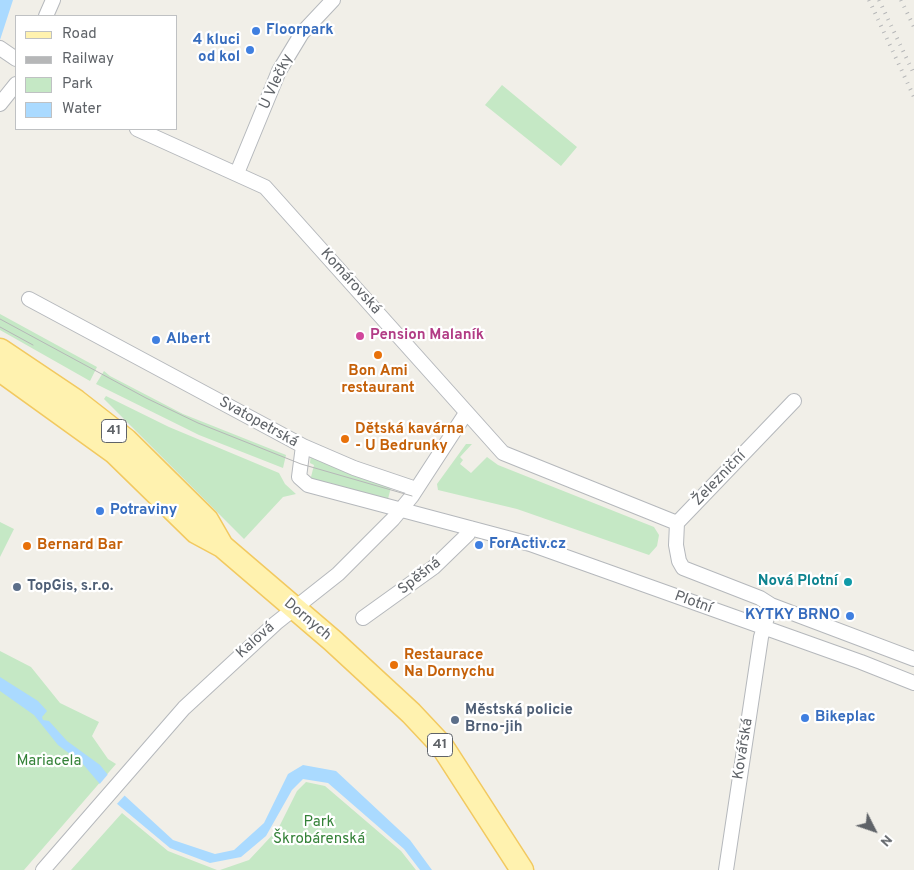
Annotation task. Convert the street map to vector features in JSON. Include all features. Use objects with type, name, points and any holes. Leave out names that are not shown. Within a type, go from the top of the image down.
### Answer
[{"type":"main road","name":"41","points":[[0,350],[76,401],[126,440],[207,520],[222,546]]},
{"type":"main road","name":"Dornych","points":[[0,370],[114,452],[196,532],[222,546],[425,726],[442,746],[522,870]]},
{"type":"street","points":[[46,15],[53,0]]},
{"type":"street","name":"U Vlečky","points":[[237,173],[279,71],[302,34],[333,0]]},
{"type":"street","points":[[1,49],[15,58]]},
{"type":"street","points":[[0,104],[15,85]]},
{"type":"street","name":"Komárovská","points":[[139,130],[265,187],[498,449],[509,457],[677,523]]},
{"type":"street","name":"Svatopetrská","points":[[29,299],[303,446],[298,474],[303,482],[470,528]]},
{"type":"street","name":"Železniční","points":[[677,523],[794,401]]},
{"type":"street","name":"Kalová","points":[[43,870],[99,804],[196,696],[294,609],[338,574],[402,509],[466,413]]},
{"type":"street","points":[[303,446],[354,468],[416,489]]},
{"type":"street","name":"Plotní","points":[[677,523],[676,545],[679,561],[683,568],[760,598],[771,605],[914,659]]},
{"type":"street","name":"Plotní","points":[[470,528],[552,552],[914,684]]},
{"type":"street","name":"Spěšná","points":[[363,618],[426,574],[451,552],[468,534],[470,528]]},
{"type":"street","name":"Kovářská","points":[[726,870],[763,628],[771,605]]},
{"type":"green space","points":[[502,85],[577,147],[561,166],[485,105]]},
{"type":"green space","points":[[0,314],[97,367],[90,381],[0,330]]},
{"type":"green space","points":[[104,371],[110,376],[183,414],[286,455],[283,468],[199,435],[96,384]]},
{"type":"green space","points":[[106,396],[169,427],[279,473],[285,484],[296,494],[283,497],[244,539],[104,399]]},
{"type":"green space","points":[[466,444],[472,444],[460,457],[463,460],[460,464],[471,473],[487,457],[498,465],[654,527],[659,535],[657,546],[649,555],[517,509],[438,490],[437,484]]},
{"type":"green space","points":[[311,454],[391,487],[388,499],[310,480],[307,476],[311,477],[314,465],[310,463]]},
{"type":"green space","points":[[0,522],[14,529],[0,557]]},
{"type":"green space","name":"Mariacela","points":[[0,651],[31,667],[60,703],[99,722],[92,736],[108,759],[116,764],[24,870],[0,870]]},
{"type":"green space","name":"Park Škrobárenská","points":[[306,782],[325,786],[401,851],[416,870],[220,870],[249,860],[278,829],[297,791]]},
{"type":"green space","points":[[122,813],[168,851],[217,870],[71,870]]},
{"type":"water","points":[[0,0],[13,0],[0,40]]},
{"type":"water","points":[[0,677],[38,701],[47,711],[42,717],[43,720],[49,721],[67,741],[100,765],[124,795],[173,840],[215,854],[234,850],[264,823],[288,774],[303,765],[336,771],[410,840],[432,870],[420,870],[404,849],[328,783],[303,779],[292,790],[266,836],[241,857],[210,863],[170,848],[116,803],[82,763],[58,745],[34,715],[0,691]]},
{"type":"pier","points":[[109,773],[126,794],[115,806],[98,786]]},
{"type":"tram line","points":[[0,319],[146,398],[198,423],[301,464],[412,496]]},
{"type":"tram line","points":[[0,327],[33,345]]},
{"type":"railway","points":[[869,0],[914,97]]},
{"type":"railway","points":[[879,0],[914,74]]},
{"type":"railway","points":[[901,0],[914,27]]},
{"type":"place","name":"Floorpark","points":[[256,31]]},
{"type":"place","name":"4 kluci od kol","points":[[250,50]]},
{"type":"place","name":"Pension Malaník","points":[[360,336]]},
{"type":"place","name":"Albert","points":[[156,340]]},
{"type":"place","name":"Bon Ami restaurant","points":[[378,355]]},
{"type":"place","name":"Dětská kavárna - U Bedrunky","points":[[345,439]]},
{"type":"place","name":"Potraviny","points":[[100,511]]},
{"type":"place","name":"ForActiv.cz","points":[[479,545]]},
{"type":"place","name":"Bernard Bar","points":[[27,546]]},
{"type":"place","name":"Nová Plotní","points":[[848,582]]},
{"type":"place","name":"TopGis, s.r.o.","points":[[17,587]]},
{"type":"place","name":"KYTKY BRNO","points":[[850,616]]},
{"type":"place","name":"Restaurace Na Dornychu","points":[[394,665]]},
{"type":"place","name":"Bikeplac","points":[[805,718]]},
{"type":"place","name":"Městská policie Brno-jih","points":[[455,720]]}]
